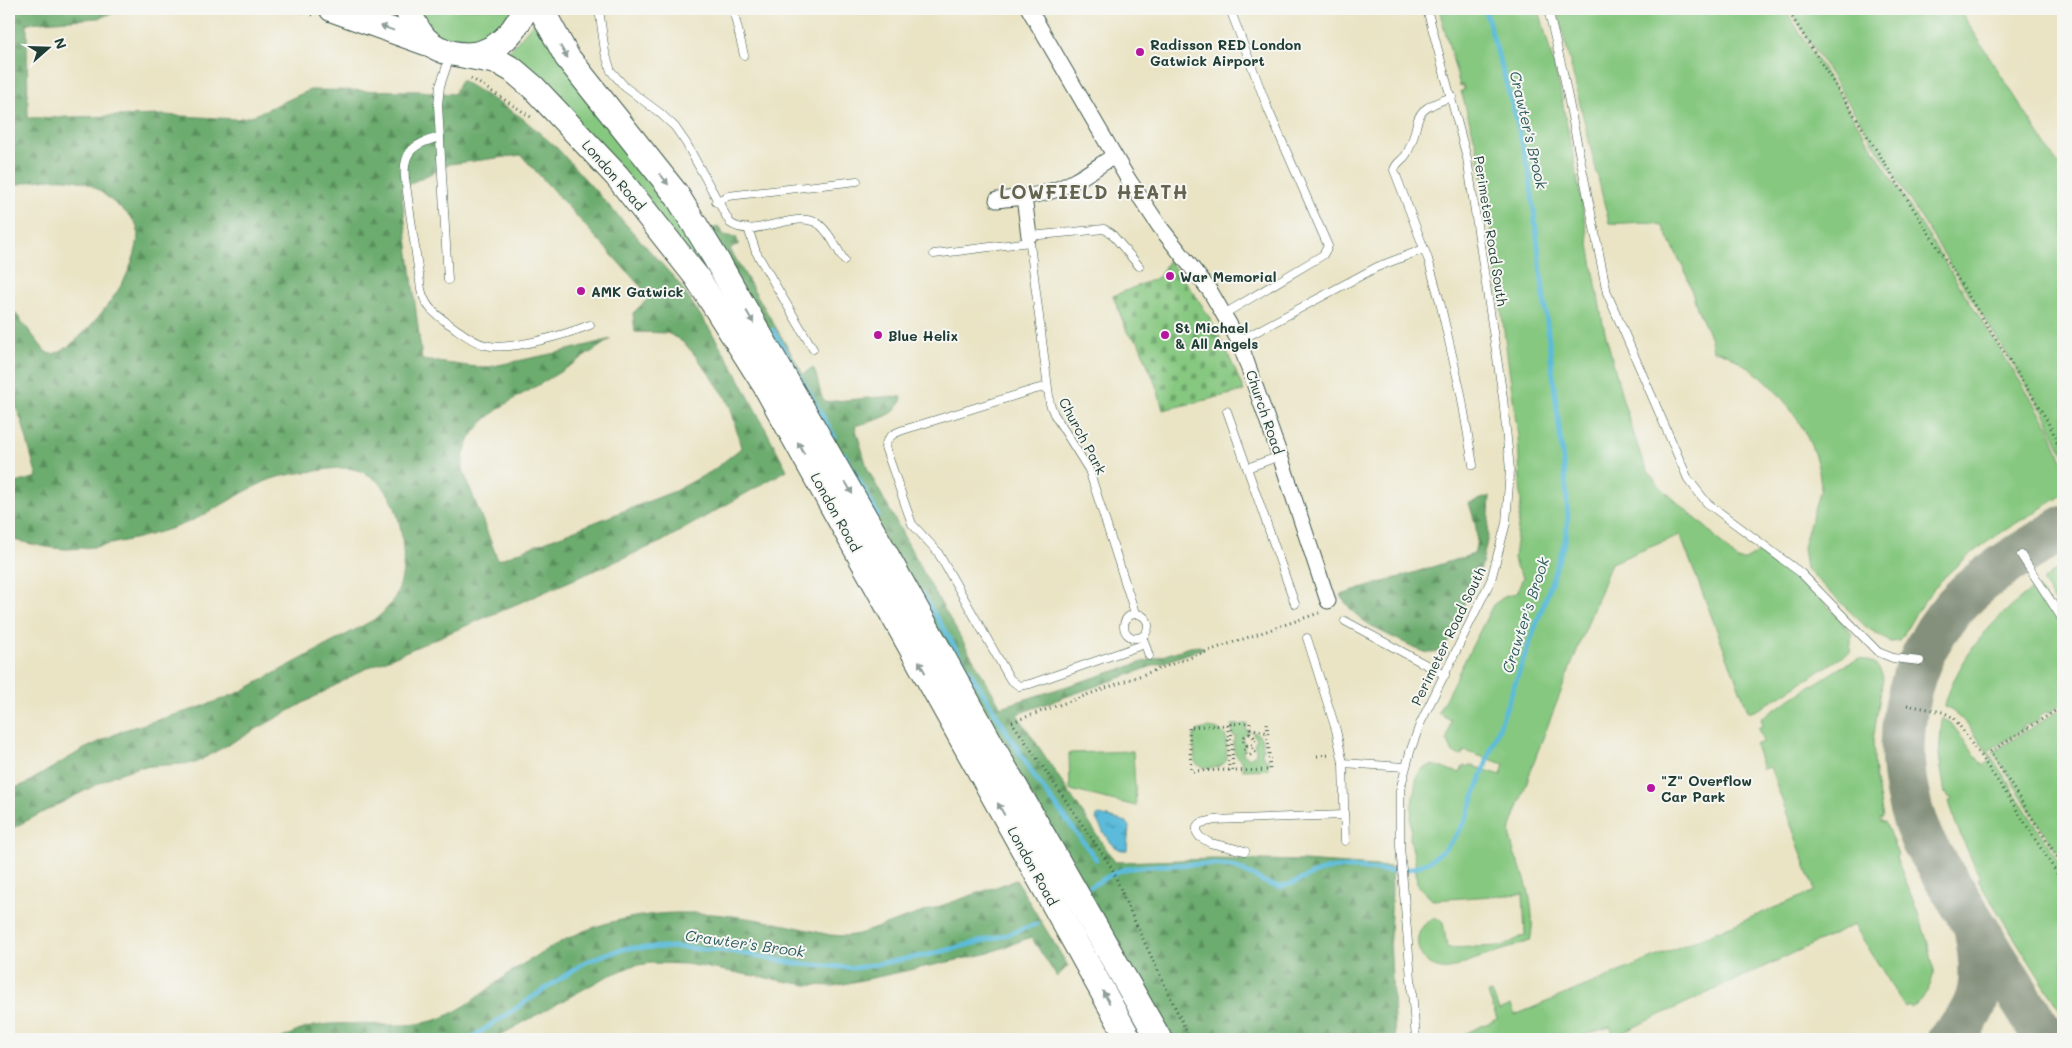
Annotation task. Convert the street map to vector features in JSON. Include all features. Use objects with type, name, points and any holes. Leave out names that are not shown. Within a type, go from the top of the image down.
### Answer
[{"type":"main road","points":[[407,9],[422,36],[448,54],[485,52],[502,42],[516,26],[525,9]]},
{"type":"main road","name":"London Road","points":[[541,9],[567,57],[676,194],[716,259],[871,527],[1001,762],[1159,1039]]},
{"type":"main road","name":"London Road","points":[[326,13],[448,54],[499,62],[513,70],[534,88],[617,176],[696,276],[765,384],[1129,1039]]},
{"type":"street","name":"Church Road","points":[[1029,9],[1114,156],[1160,226],[1224,314],[1239,341],[1280,456],[1328,601]]},
{"type":"street","points":[[997,200],[1046,193],[1064,187],[1114,156]]},
{"type":"street","points":[[1024,197],[1030,239]]},
{"type":"lane","points":[[599,9],[605,52],[611,71],[625,87],[660,113],[675,127],[686,143],[716,202],[730,223],[737,227],[748,228],[798,220],[812,221],[824,229],[844,260]]},
{"type":"lane","points":[[733,9],[744,55]]},
{"type":"lane","points":[[1224,314],[1323,254],[1328,246],[1268,109],[1230,9]]},
{"type":"lane","name":"Perimeter Road South","points":[[1416,1039],[1400,846],[1399,799],[1405,767],[1420,724],[1491,580],[1506,523],[1510,470],[1504,398],[1475,202],[1467,158],[1452,97],[1427,9]]},
{"type":"lane","points":[[1548,9],[1563,72],[1605,286],[1690,484],[1708,503],[1801,573],[1878,652],[1893,658],[1920,661]]},
{"type":"lane","points":[[448,54],[439,92],[448,280]]},
{"type":"lane","points":[[1452,97],[1430,105],[1423,110],[1418,119],[1407,153],[1396,163],[1394,170],[1424,250],[1442,309],[1457,375],[1473,465]]},
{"type":"lane","points":[[440,137],[416,147],[409,152],[405,161],[405,178],[421,289],[424,300],[430,310],[486,346],[515,344],[557,336],[590,325]]},
{"type":"lane","points":[[716,202],[728,196],[857,181]]},
{"type":"lane","points":[[748,228],[756,252],[813,349]]},
{"type":"lane","points":[[934,254],[1104,229],[1111,234],[1139,266]]},
{"type":"lane","name":"Church Park","points":[[1030,239],[1050,404],[1054,414],[1089,470],[1135,613]]},
{"type":"lane","points":[[1239,341],[1377,267],[1424,250]]},
{"type":"lane","points":[[1047,387],[903,430],[892,436],[886,442],[885,447],[905,507],[915,529],[937,551],[1010,679],[1019,686],[1030,684],[1144,640]]},
{"type":"lane","points":[[1227,411],[1295,604]]},
{"type":"lane","points":[[1246,468],[1280,456]]},
{"type":"lane","points":[[2022,555],[2063,620]]},
{"type":"lane","points":[[1144,640],[1131,637],[1124,628],[1128,617],[1135,613],[1143,615],[1148,622],[1148,630],[1144,640],[1148,656]]},
{"type":"lane","points":[[1345,621],[1444,675]]},
{"type":"lane","points":[[1308,638],[1336,730],[1343,764],[1345,842]]},
{"type":"lane","points":[[1343,764],[1405,767]]},
{"type":"lane","points":[[1245,851],[1206,841],[1197,833],[1197,826],[1201,823],[1215,820],[1344,815]]},
{"type":"path","points":[[292,9],[326,13]]},
{"type":"path","points":[[1787,9],[2044,415],[2063,458]]},
{"type":"path","points":[[448,54],[485,87],[536,120]]},
{"type":"path","points":[[1190,1039],[1127,905],[1112,868],[1012,722],[1320,613],[1324,610],[1328,601]]},
{"type":"path","points":[[1907,705],[1943,712],[1954,718],[2006,792],[2063,883]]},
{"type":"path","points":[[2063,706],[1990,752],[2063,866]]},
{"type":"path","points":[[1250,734],[1246,735],[1244,740],[1249,745],[1254,740],[1250,734],[1250,723],[1231,724],[1233,771],[1270,770],[1267,721]]},
{"type":"path","points":[[1228,725],[1229,770],[1191,771],[1190,762],[1189,727],[1228,725]]},
{"type":"path","points":[[1250,728],[1268,733]]},
{"type":"green space","points":[[9,9],[127,9],[98,18],[27,23],[28,118],[163,115],[236,119],[252,116],[310,90],[420,91],[454,94],[461,80],[521,117],[557,148],[677,281],[734,369],[787,470],[661,542],[363,670],[195,763],[139,767],[115,775],[9,830],[9,790],[25,784],[82,750],[124,730],[198,708],[238,693],[377,618],[391,604],[399,588],[403,560],[400,526],[393,502],[387,492],[369,475],[347,468],[283,476],[270,480],[185,524],[121,542],[93,547],[61,549],[9,539],[9,485],[37,477],[22,422],[9,390],[9,308],[16,314],[45,351],[50,354],[59,352],[69,346],[99,316],[115,295],[130,268],[136,247],[138,229],[128,215],[100,191],[79,181],[48,179],[9,187]],"holes":[[[521,155],[650,297],[633,313],[635,332],[667,333],[686,345],[725,396],[731,409],[741,448],[712,471],[675,491],[498,560],[463,470],[464,453],[470,438],[480,425],[506,404],[566,369],[611,339],[484,368],[422,360],[401,188],[450,164]]]},
{"type":"green space","points":[[417,9],[515,9],[509,20],[500,28],[479,40],[468,42],[444,38],[433,31]]},
{"type":"green space","points":[[1439,9],[1539,9],[1559,85],[1603,324],[1624,404],[1641,456],[1648,471],[1659,486],[1711,532],[1737,560],[1745,560],[1759,552],[1801,580],[1830,608],[1852,634],[1850,652],[1761,708],[1749,713],[1680,535],[1611,563],[1536,756],[1511,827],[1511,840],[1531,902],[1532,926],[1530,941],[1464,963],[1452,969],[1440,969],[1430,965],[1423,958],[1418,938],[1421,929],[1430,920],[1437,918],[1443,922],[1447,948],[1503,946],[1525,935],[1523,894],[1432,900],[1417,884],[1415,860],[1410,839],[1412,804],[1417,775],[1422,769],[1432,765],[1460,773],[1464,765],[1468,767],[1469,765],[1501,775],[1504,764],[1464,751],[1462,756],[1453,753],[1447,740],[1451,720],[1438,713],[1493,605],[1504,597],[1517,593],[1523,577],[1516,567],[1514,557],[1521,503],[1518,437],[1489,217],[1476,144],[1461,91],[1464,90],[1463,85],[1460,86]]},
{"type":"green space","points":[[1557,9],[1785,9],[2049,427],[2063,463],[2063,495],[1994,537],[1962,561],[1928,596],[1915,614],[1900,641],[1890,642],[1866,627],[1806,569],[1803,547],[1821,491],[1814,453],[1806,434],[1795,416],[1783,399],[1754,371],[1720,351],[1713,351],[1711,339],[1697,308],[1686,273],[1663,227],[1646,222],[1609,223]]},
{"type":"green space","points":[[1789,9],[1959,9],[2063,172],[2063,454],[2047,418]]},
{"type":"green space","points":[[535,21],[664,202],[711,276],[733,315],[507,54]]},
{"type":"green space","points":[[718,226],[724,235],[736,237],[739,244],[730,249],[803,374],[813,367],[825,402],[902,397],[900,404],[890,414],[855,426],[868,470],[932,588],[1001,707],[1190,647],[1199,646],[1204,648],[1017,714],[1115,862],[1214,859],[1304,861],[1391,867],[1390,937],[1395,1039],[1170,1039],[708,231]]},
{"type":"green space","points":[[1168,261],[1193,291],[1212,322],[1244,391],[1163,410],[1157,388],[1138,341],[1128,334],[1113,296],[1159,277]]},
{"type":"green space","points":[[1490,496],[1488,536],[1481,568],[1447,643],[1442,649],[1432,653],[1421,651],[1376,629],[1356,614],[1348,605],[1341,595],[1474,554],[1477,534],[1469,503]]},
{"type":"green space","points":[[2063,565],[2063,614],[2042,581]]},
{"type":"green space","points":[[2037,586],[2063,627],[2063,704],[2049,713],[2048,711],[2039,716],[2041,719],[2028,726],[2027,724],[2023,727],[2024,730],[1988,751],[2063,868],[2063,1015],[1977,879],[1980,878],[1956,825],[1949,801],[1952,800],[1951,797],[1948,798],[1947,793],[1945,794],[1939,755],[1942,718],[1951,723],[1983,766],[1991,760],[1965,722],[1951,710],[1944,707],[1959,671],[1980,639],[2006,611]]},
{"type":"green space","points":[[1859,659],[1875,664],[1883,678],[1873,740],[1875,776],[1883,817],[1880,818],[1882,822],[1885,822],[1898,855],[1896,857],[1919,916],[1933,964],[1930,984],[1926,993],[1919,1001],[1911,1008],[1909,1005],[1905,1007],[1854,925],[1615,1036],[1610,1027],[1571,1039],[1453,1039],[1497,1019],[1488,993],[1492,992],[1499,1010],[1511,1005],[1515,1015],[1815,891],[1770,767],[1763,769],[1755,745],[1763,742],[1758,728],[1763,725],[1761,718],[1841,667]]},
{"type":"green space","points":[[2063,708],[2063,862],[1993,752]]},
{"type":"green space","points":[[1247,724],[1246,730],[1249,733],[1242,739],[1245,745],[1243,754],[1249,758],[1256,754],[1254,745],[1256,740],[1252,731],[1259,735],[1263,741],[1262,756],[1268,759],[1268,769],[1243,770],[1242,761],[1235,753],[1233,746],[1236,736],[1233,736],[1232,725]]},
{"type":"green space","points":[[1208,728],[1220,730],[1226,737],[1227,760],[1220,766],[1211,768],[1202,767],[1195,762],[1193,737],[1199,730]]},
{"type":"green space","points":[[1133,751],[1136,806],[1070,790],[1069,753]]},
{"type":"green space","points":[[1016,880],[1068,966],[1057,977],[1031,937],[986,954],[834,986],[807,985],[686,964],[651,963],[632,966],[604,978],[493,1039],[280,1039],[306,1028],[329,1024],[403,1025],[418,1024],[445,1017],[469,1003],[516,968],[559,943],[592,928],[622,919],[681,913],[711,914],[741,917],[830,935],[846,936],[859,934]]},
{"type":"water","points":[[1100,815],[1127,822],[1129,827],[1127,850],[1117,848],[1105,835],[1096,819]]},
{"type":"waterway","name":"Crawter's Brook","points":[[1088,888],[1122,870],[1160,866],[1225,865],[1246,872],[1268,884],[1280,887],[1320,871],[1334,868],[1404,870],[1426,862],[1445,849],[1466,819],[1548,592],[1565,540],[1568,519],[1566,487],[1530,177],[1516,118],[1485,9]]},
{"type":"waterway","points":[[773,330],[834,436]]},
{"type":"waterway","points":[[844,454],[878,515]]},
{"type":"waterway","points":[[922,594],[1036,779],[1096,859]]},
{"type":"waterway","name":"Crawter's Brook","points":[[470,1039],[584,963],[628,948],[677,947],[729,951],[800,964],[855,968],[928,955],[1006,935],[1036,924]]},
{"type":"taxiway","points":[[2046,1039],[1923,842],[1911,810],[1904,777],[1903,743],[1906,710],[1914,677],[1927,646],[1946,617],[1980,583],[2063,528]]},
{"type":"taxiway","points":[[1949,1039],[1970,1015],[1979,990],[1980,962],[1976,931]]},
{"type":"place","name":"Radisson RED London Gatwick Airport","points":[[1140,52]]},
{"type":"place","name":"War Memorial","points":[[1170,276]]},
{"type":"place","name":"AMK Gatwick","points":[[581,291]]},
{"type":"place","name":"Blue Helix","points":[[878,335]]},
{"type":"place","name":"St Michael & All Angels","points":[[1165,335]]},
{"type":"place","name":"\"Z\" Overflow Car Park","points":[[1651,788]]},
{"type":"district","name":"LOWFIELD HEATH","points":[[1094,191]]}]
